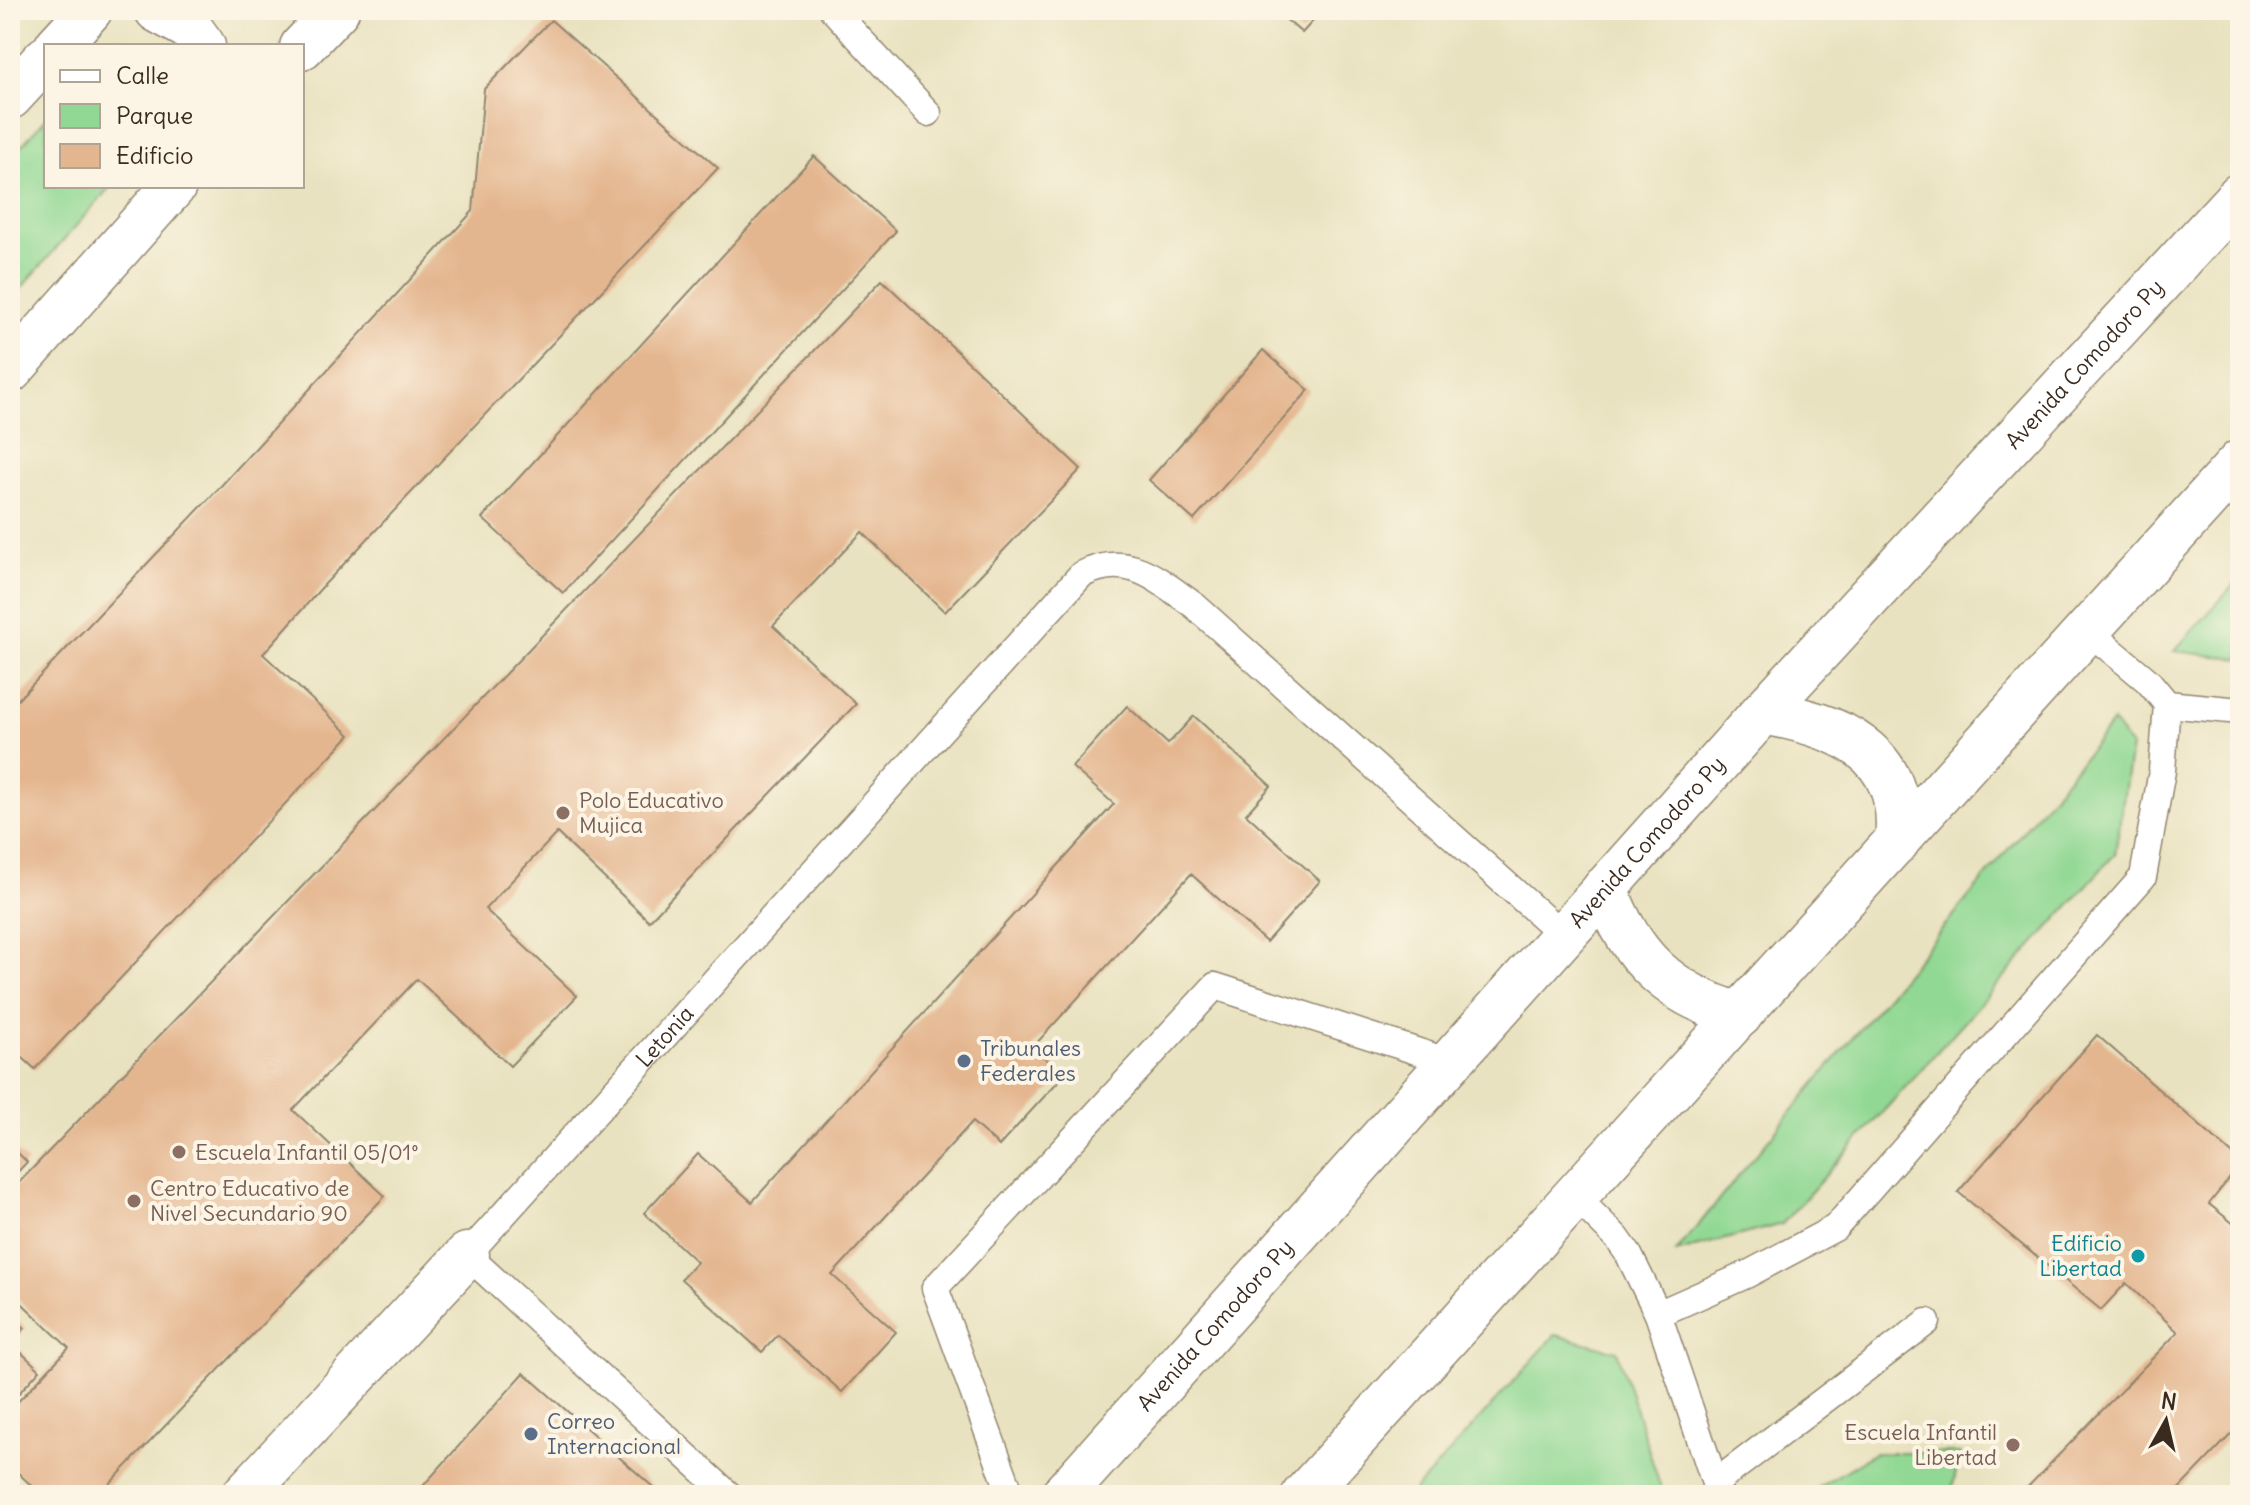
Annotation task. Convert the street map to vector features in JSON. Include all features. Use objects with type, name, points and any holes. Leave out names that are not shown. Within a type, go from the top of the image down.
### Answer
[{"type":"main road","points":[[157,10],[190,28],[202,44]]},
{"type":"main road","points":[[304,45],[337,10]]},
{"type":"main road","points":[[10,97],[44,60]]},
{"type":"main road","points":[[10,371],[172,188]]},
{"type":"main road","name":"Avenida Comodoro Py","points":[[1063,1495],[1763,712],[2231,216]]},
{"type":"main road","points":[[1304,1495],[2240,462]]},
{"type":"main road","points":[[1763,712],[1802,718],[1829,727],[1844,734],[1869,754],[1880,766],[1894,795],[1899,826],[1897,842]]},
{"type":"main road","points":[[1605,888],[1626,936],[1659,976],[1710,1006],[1740,1015]]},
{"type":"main road","name":"Letonia","points":[[244,1495],[467,1255]]},
{"type":"lane","points":[[833,10],[928,113]]},
{"type":"lane","name":"Letonia","points":[[467,1255],[1081,575],[1096,567],[1112,564],[1150,574],[1195,606],[1563,935]]},
{"type":"lane","points":[[1658,1314],[1748,1274],[1835,1228],[2143,877],[2162,771],[2167,704],[2148,681],[2087,630]]},
{"type":"lane","points":[[2167,704],[2240,711]]},
{"type":"lane","points":[[1011,1495],[935,1288],[1215,986],[1450,1062]]},
{"type":"lane","points":[[1576,1197],[1617,1238],[1629,1255],[1658,1314],[1717,1489],[1927,1322]]},
{"type":"lane","points":[[467,1255],[729,1495]]},
{"type":"green space","points":[[44,120],[44,188],[109,188],[10,301],[10,159]]},
{"type":"green space","points":[[2240,578],[2240,659],[2174,651]]},
{"type":"green space","points":[[2113,722],[2131,747],[2115,854],[1782,1224],[1676,1252]]},
{"type":"green space","points":[[1555,1335],[1617,1351],[1663,1495],[1411,1495]]},
{"type":"green space","points":[[1874,1453],[1960,1453],[1951,1495],[1806,1495]]},
{"type":"building","points":[[1275,10],[1323,10],[1302,33]]},
{"type":"building","points":[[551,20],[718,168],[323,586],[263,654],[350,735],[35,1069],[10,1046],[10,708],[219,488],[473,211],[484,89]]},
{"type":"building","points":[[814,156],[896,231],[563,593],[482,518]]},
{"type":"building","name":"Polo Educativo Mujica","points":[[882,280],[1081,469],[945,612],[862,532],[773,626],[856,704],[649,921],[557,833],[485,909],[577,996],[510,1066],[417,979],[293,1110],[385,1196],[99,1495],[41,1495],[10,1465],[10,1410],[69,1348],[10,1292],[10,1192]]},
{"type":"building","points":[[1263,350],[1309,390],[1194,520],[1149,480]]},
{"type":"building","name":"Tribunales Federales","points":[[1127,706],[1168,744],[1194,716],[1271,786],[1246,814],[1320,881],[1266,942],[1191,874],[1033,1047],[1064,1075],[999,1146],[972,1122],[832,1275],[896,1332],[842,1392],[778,1335],[762,1352],[681,1279],[697,1262],[644,1213],[698,1154],[752,1202],[1114,804],[1072,767]]},
{"type":"building","name":"Edificio Libertad","points":[[2097,1035],[2240,1161],[2209,1204],[2240,1229],[2240,1425],[2173,1495],[2020,1495],[2178,1332],[2126,1283],[2101,1310],[1958,1192]]},
{"type":"building","points":[[10,1145],[27,1162],[10,1180]]},
{"type":"building","points":[[10,1314],[25,1328],[11,1343],[40,1370],[10,1403]]},
{"type":"building","name":"Correo Internacional","points":[[524,1373],[662,1495],[415,1495]]},
{"type":"place","name":"Polo Educativo Mujica","points":[[563,813]]},
{"type":"place","name":"Tribunales Federales","points":[[964,1061]]},
{"type":"place","name":"Escuela Infantil 05/01°","points":[[179,1152]]},
{"type":"place","name":"Centro Educativo de Nivel Secundario 90","points":[[134,1201]]},
{"type":"place","name":"Edificio Libertad","points":[[2138,1256]]},
{"type":"place","name":"Correo Internacional","points":[[531,1434]]},
{"type":"place","name":"Escuela Infantil Libertad","points":[[2013,1445]]}]
